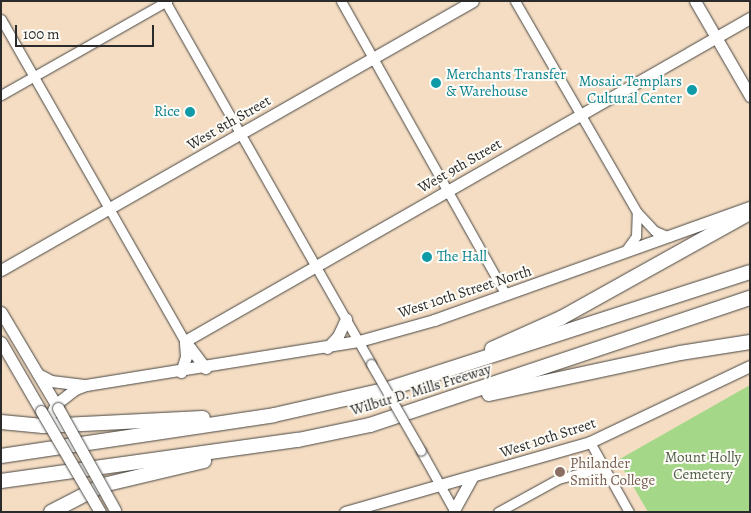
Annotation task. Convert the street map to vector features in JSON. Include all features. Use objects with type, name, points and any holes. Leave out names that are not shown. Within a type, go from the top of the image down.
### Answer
[{"type":"highway","points":[[431,377],[561,318],[750,213]]},
{"type":"highway","points":[[651,305],[750,263]]},
{"type":"highway","name":"Wilbur D. Mills Freeway","points":[[1,456],[274,415],[431,377],[750,272]]},
{"type":"highway","name":"Wilbur D. Mills Freeway","points":[[1,481],[298,440],[370,425],[442,403],[748,299]]},
{"type":"highway","points":[[442,403],[750,342]]},
{"type":"highway","points":[[1,422],[43,426],[274,415]]},
{"type":"highway","points":[[52,512],[88,491],[127,478],[298,440]]},
{"type":"main road","name":"West 8th Street","points":[[1,270],[473,1]]},
{"type":"main road","points":[[696,1],[750,96]]},
{"type":"main road","name":"West 9th Street","points":[[185,341],[579,114],[750,18]]},
{"type":"main road","name":"West 10th Street North","points":[[181,372],[328,348],[358,341],[506,295],[750,207]]},
{"type":"main road","points":[[1,312],[38,374],[51,408]]},
{"type":"main road","points":[[328,348],[338,336],[346,319]]},
{"type":"main road","points":[[185,341],[205,368]]},
{"type":"main road","points":[[100,512],[47,422],[51,408],[75,389],[86,385],[181,372],[186,357],[185,341]]},
{"type":"main road","points":[[1,342],[51,408],[115,511]]},
{"type":"main road","name":"West 10th Street","points":[[346,512],[590,442],[750,366]]},
{"type":"main road","points":[[38,374],[51,381],[86,385]]},
{"type":"main road","points":[[455,511],[472,477]]},
{"type":"street","points":[[1,95],[166,1],[455,511]]},
{"type":"street","points":[[341,1],[449,190],[506,295]]},
{"type":"street","points":[[514,1],[637,212],[655,230],[669,237]]},
{"type":"street","points":[[1,19],[185,341]]},
{"type":"street","points":[[621,255],[636,236],[637,212]]},
{"type":"street","points":[[590,442],[629,512]]},
{"type":"street","points":[[498,512],[558,478],[604,467]]},
{"type":"green space","name":"Mount Holly Cemetery","points":[[750,385],[750,512],[648,512],[618,460]]},
{"type":"place","name":"Merchants Transfer & Warehouse","points":[[436,83]]},
{"type":"place","name":"Mosaic Templars Cultural Center","points":[[692,90]]},
{"type":"place","name":"Rice","points":[[190,112]]},
{"type":"place","name":"The Hall","points":[[427,257]]},
{"type":"place","name":"Philander Smith College","points":[[560,472]]}]
